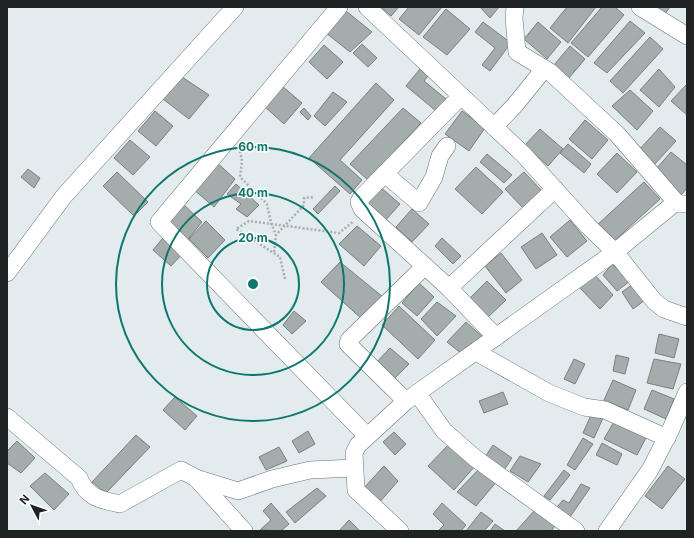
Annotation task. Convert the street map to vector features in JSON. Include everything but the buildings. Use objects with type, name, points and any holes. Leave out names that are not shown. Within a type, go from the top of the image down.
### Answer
[{"type":"street","points":[[7,273],[60,201],[235,7]]},
{"type":"street","points":[[339,7],[159,222],[367,436]]},
{"type":"street","points":[[367,7],[524,155],[588,226],[615,252],[654,301],[664,309],[687,317]]},
{"type":"street","points":[[400,531],[356,490],[354,453],[358,445],[411,397],[615,252],[681,202],[617,134],[550,72],[517,52],[514,18],[515,7]]},
{"type":"street","points":[[640,7],[687,36]]},
{"type":"street","points":[[494,127],[515,105],[544,69]]},
{"type":"street","points":[[461,96],[361,198],[359,202],[365,213],[449,288],[496,337]]},
{"type":"street","points":[[385,174],[419,203],[434,177],[440,156],[447,146]]},
{"type":"street","points":[[449,288],[555,189]]},
{"type":"street","points":[[425,266],[349,340],[348,344],[411,397],[444,431],[475,458],[576,531]]},
{"type":"street","points":[[476,352],[549,393],[584,407],[605,410],[667,438]]},
{"type":"street","points":[[607,531],[650,470],[667,438],[687,392]]},
{"type":"street","points":[[7,416],[79,478],[84,489],[99,500],[120,504],[181,470],[196,478],[238,491],[272,479],[310,470],[354,468]]},
{"type":"street","points":[[196,478],[244,531]]},
{"type":"path","points":[[236,130],[242,161],[240,177],[267,204],[271,223],[276,235],[274,252]]},
{"type":"path","points":[[276,235],[304,205],[304,198],[315,197]]},
{"type":"path","points":[[285,279],[280,257],[236,230],[249,221],[286,224],[339,233],[365,213]]}]
